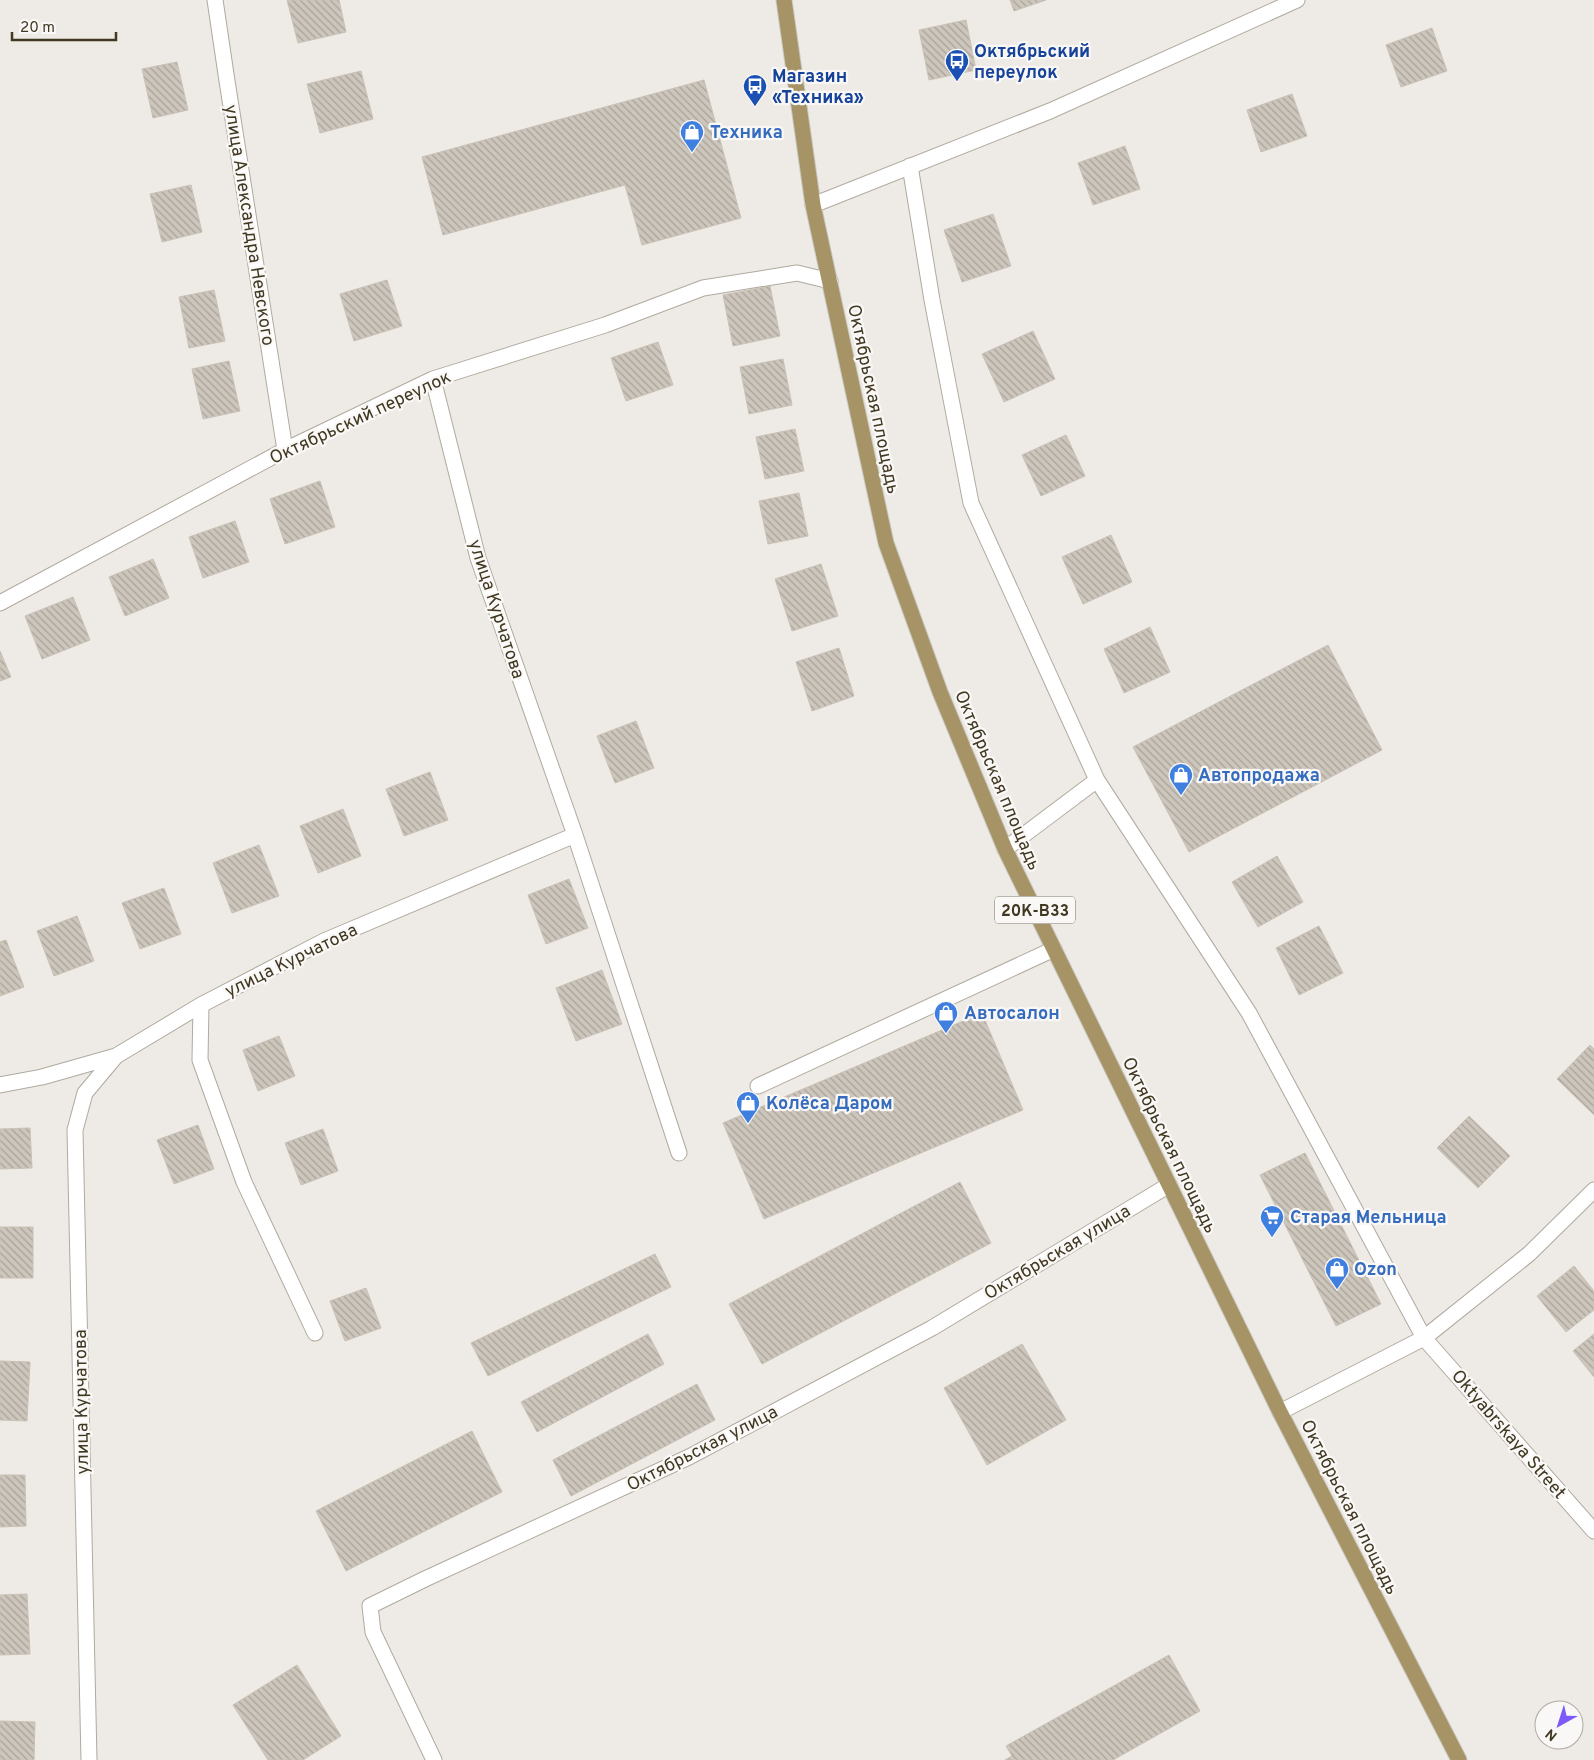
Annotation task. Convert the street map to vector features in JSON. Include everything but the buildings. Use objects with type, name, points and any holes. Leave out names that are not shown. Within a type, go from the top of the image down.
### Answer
[{"type":"main road","name":"Октябрьская площадь","points":[[784,0],[813,205],[886,543],[940,692],[1005,850],[1280,1412],[1459,1760]]},
{"type":"street","name":"улица Александра Невского","points":[[216,0],[228,91],[285,450]]},
{"type":"street","points":[[813,205],[1050,110],[1296,0]]},
{"type":"street","name":"Oktyabrskaya Street","points":[[910,166],[932,300],[971,504],[1097,780],[1249,1013],[1424,1338],[1594,1530]]},
{"type":"street","name":"Октябрьский переулок","points":[[0,603],[285,450],[433,379],[604,325],[703,288],[797,273],[830,281]]},
{"type":"street","name":"улица Курчатова","points":[[433,379],[478,558],[575,835],[679,1153]]},
{"type":"street","points":[[1005,850],[1097,780]]},
{"type":"street","name":"улица Курчатова","points":[[0,1085],[42,1077],[116,1056],[201,1005],[324,941],[575,835]]},
{"type":"street","points":[[758,1086],[1054,949]]},
{"type":"street","points":[[201,1005],[200,1060],[244,1182],[315,1333]]},
{"type":"street","name":"улица Курчатова","points":[[89,1760],[75,1130],[85,1094],[116,1056]]},
{"type":"street","name":"Октябрьская улица","points":[[434,1760],[373,1632],[370,1606],[689,1457],[932,1328],[1169,1184]]},
{"type":"street","points":[[1280,1412],[1424,1338],[1529,1254],[1594,1190]]},
{"type":"place","name":"Октябрьский переулок","points":[[957,82]]},
{"type":"place","name":"Магазин «Техника»","points":[[755,107]]},
{"type":"place","name":"Техника","points":[[692,153]]},
{"type":"place","name":"Автопродажа","points":[[1181,796]]},
{"type":"place","name":"Автосалон","points":[[946,1034]]},
{"type":"place","name":"Колёса Даром","points":[[748,1124]]},
{"type":"place","name":"Старая Мельница","points":[[1272,1238]]},
{"type":"place","name":"Ozon","points":[[1337,1290]]}]
